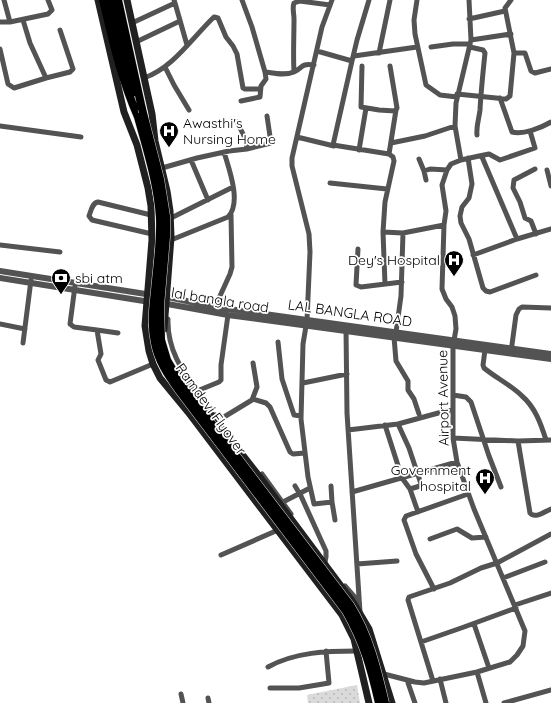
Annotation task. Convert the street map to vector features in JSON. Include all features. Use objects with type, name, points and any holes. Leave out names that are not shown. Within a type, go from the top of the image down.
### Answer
[{"type":"highway","points":[[104,0],[119,66],[127,92],[138,117]]},
{"type":"highway","name":"Ramdevi Flyover","points":[[111,0],[155,186],[160,219],[160,244],[153,319],[155,343],[160,359],[178,389],[346,611],[360,635],[366,652],[379,703]]},
{"type":"highway","name":"Ramdevi Flyover","points":[[123,2],[137,68],[142,109],[160,179],[166,216],[166,237],[160,319],[161,340],[167,360],[180,382],[358,616],[371,649],[386,703]]},
{"type":"main road","points":[[98,0],[124,112],[137,146],[148,188],[152,234],[145,326],[149,352],[153,364],[160,378],[188,412],[342,615],[354,639],[370,703]]},
{"type":"main road","points":[[123,2],[132,23],[152,114],[155,141],[167,191],[171,218],[168,301],[164,335],[166,348],[174,366],[354,602],[369,629],[392,703]]},
{"type":"street","points":[[4,0],[10,22]]},
{"type":"street","points":[[0,22],[23,20],[48,14],[52,11],[48,0]]},
{"type":"street","points":[[241,102],[260,97],[260,89],[266,79],[252,27],[242,0]]},
{"type":"street","points":[[334,146],[333,143],[340,108],[357,40],[369,0]]},
{"type":"street","points":[[379,53],[390,0]]},
{"type":"street","points":[[417,0],[414,27],[426,85],[440,95],[480,96],[506,99],[510,96],[514,53],[505,11],[506,6],[511,0]]},
{"type":"street","points":[[460,160],[455,126],[457,96],[470,44],[469,0]]},
{"type":"street","points":[[132,23],[174,1],[186,45]]},
{"type":"street","points":[[294,72],[294,3],[300,1],[331,2],[314,64],[292,158],[292,166],[309,234],[310,252],[306,322],[303,344],[301,416],[304,453],[314,504],[332,502]]},
{"type":"street","points":[[469,19],[505,11]]},
{"type":"street","points":[[144,78],[154,75],[165,67],[214,17],[217,17],[226,37],[234,46],[237,54],[243,88],[260,89]]},
{"type":"street","points":[[23,20],[46,78]]},
{"type":"street","points":[[136,42],[180,21]]},
{"type":"street","points":[[0,49],[8,84],[14,88],[70,72],[73,69],[60,30]]},
{"type":"street","points":[[431,47],[453,44],[470,44],[511,34]]},
{"type":"street","points":[[470,44],[485,51],[480,96],[480,114],[476,131],[477,135]]},
{"type":"street","points":[[317,52],[353,59],[417,47]]},
{"type":"street","points":[[514,53],[525,54],[533,73],[551,69]]},
{"type":"street","points":[[265,72],[278,74],[294,72],[304,65],[314,64]]},
{"type":"street","points":[[362,66],[360,105],[366,108],[396,110]]},
{"type":"street","points":[[389,154],[396,110],[390,66]]},
{"type":"street","points":[[165,67],[189,110]]},
{"type":"street","points":[[500,98],[512,132],[516,133],[530,131],[551,122]]},
{"type":"street","points":[[359,150],[366,108]]},
{"type":"street","points":[[162,168],[224,152],[247,149],[271,143],[267,116]]},
{"type":"street","points":[[237,122],[246,140],[247,149]]},
{"type":"street","points":[[0,126],[81,138]]},
{"type":"street","points":[[391,143],[425,136],[455,126]]},
{"type":"street","points":[[424,171],[430,169],[447,170],[451,164],[460,160],[489,154],[500,160],[535,148],[530,131]]},
{"type":"street","points":[[297,137],[334,146],[389,154],[394,158],[387,189],[383,232],[385,284]]},
{"type":"street","points":[[215,307],[232,267],[231,214],[234,202],[234,187],[224,152]]},
{"type":"street","points":[[479,156],[482,158],[517,238]]},
{"type":"street","points":[[468,158],[472,184],[469,198],[462,207],[460,216],[461,223],[469,239],[483,288],[490,292],[536,275]]},
{"type":"street","points":[[419,159],[426,180]]},
{"type":"street","points":[[191,160],[208,200]]},
{"type":"street","points":[[534,168],[514,180],[512,188],[520,202],[525,218],[531,221],[536,234]]},
{"type":"street","name":"Airport Avenue","points":[[384,674],[424,683],[476,672],[510,662],[518,655],[523,646],[525,631],[468,494],[457,462],[453,438],[454,343],[456,323],[452,307],[446,299],[442,289],[444,225],[446,211],[442,185],[447,170]]},
{"type":"street","points":[[547,170],[551,186]]},
{"type":"street","points":[[330,183],[387,189]]},
{"type":"street","points":[[171,218],[234,187]]},
{"type":"street","points":[[151,215],[95,202],[89,216],[92,220],[152,234]]},
{"type":"street","points":[[171,240],[228,217],[231,214]]},
{"type":"street","points":[[383,232],[403,233],[444,225]]},
{"type":"street","points":[[473,255],[517,238],[551,230]]},
{"type":"street","points":[[403,233],[402,282],[395,335],[396,361],[408,381],[408,390],[414,400],[419,414]]},
{"type":"street","points":[[0,245],[60,252]]},
{"type":"street","points":[[358,249],[356,285],[361,287],[402,282]]},
{"type":"street","name":"LAL BANGLA ROAD","points":[[0,276],[31,279],[306,322]]},
{"type":"street","points":[[23,342],[31,279]]},
{"type":"street","points":[[75,286],[70,324],[74,327],[118,333]]},
{"type":"street","points":[[168,301],[168,327],[172,348],[182,370],[219,420],[284,502],[325,562],[359,602]]},
{"type":"street","name":"lal bangla road","points":[[168,301],[228,315],[306,322],[512,351],[551,359]]},
{"type":"street","points":[[551,308],[519,308],[516,315],[512,351],[551,354]]},
{"type":"street","points":[[197,391],[221,380],[221,365],[228,315]]},
{"type":"street","points":[[0,324],[25,329]]},
{"type":"street","points":[[346,328],[348,430],[360,614]]},
{"type":"street","points":[[97,330],[101,354],[98,360],[108,382],[153,364]]},
{"type":"street","points":[[278,342],[282,379],[286,395],[294,415],[301,416]]},
{"type":"street","points":[[453,438],[518,441],[549,440],[533,408],[523,396],[484,368],[485,348]]},
{"type":"street","points":[[219,420],[253,399],[257,387],[253,363]]},
{"type":"street","points":[[302,383],[347,374]]},
{"type":"street","points":[[453,395],[466,397],[471,402],[501,487]]},
{"type":"street","points":[[253,399],[266,403],[270,407],[290,452],[293,454],[304,453]]},
{"type":"street","points":[[348,430],[398,424],[453,409]]},
{"type":"street","points":[[398,424],[409,448],[418,474],[420,485],[410,489]]},
{"type":"street","points":[[385,425],[402,478],[410,489],[418,512]]},
{"type":"street","points":[[518,441],[530,513],[535,516],[551,509]]},
{"type":"street","points":[[352,492],[457,462]]},
{"type":"street","points":[[295,486],[326,551],[325,562]]},
{"type":"street","points":[[331,486],[335,520]]},
{"type":"street","points":[[284,502],[310,488]]},
{"type":"street","points":[[434,589],[416,554],[404,523],[406,516],[468,494]]},
{"type":"street","points":[[430,539],[457,529],[472,538],[486,537]]},
{"type":"street","points":[[221,555],[278,530]]},
{"type":"street","points":[[433,681],[408,598],[450,583],[480,568],[497,563],[551,534]]},
{"type":"street","points":[[357,564],[397,561]]},
{"type":"street","points":[[503,578],[545,562]]},
{"type":"street","points":[[421,642],[474,624],[551,593]]},
{"type":"street","points":[[474,624],[489,668]]},
{"type":"street","points":[[268,666],[278,661],[304,654],[326,651],[357,651]]},
{"type":"street","points":[[270,688],[300,688],[329,684],[326,651]]},
{"type":"street","points":[[476,672],[486,703]]},
{"type":"street","points":[[440,679],[446,703]]},
{"type":"street","points":[[407,680],[415,703]]},
{"type":"street","points":[[504,703],[551,690]]},
{"type":"street","points":[[181,694],[183,703]]},
{"type":"shaded area","points":[[357,685],[360,703],[308,703],[307,695]]},
{"type":"place","name":"Awasthi's Nursing Home","points":[[169,148]]},
{"type":"place","name":"Dey's Hospital","points":[[454,277]]},
{"type":"place","name":"sbi atm","points":[[61,295]]},
{"type":"place","name":"Government hospital","points":[[485,495]]}]
